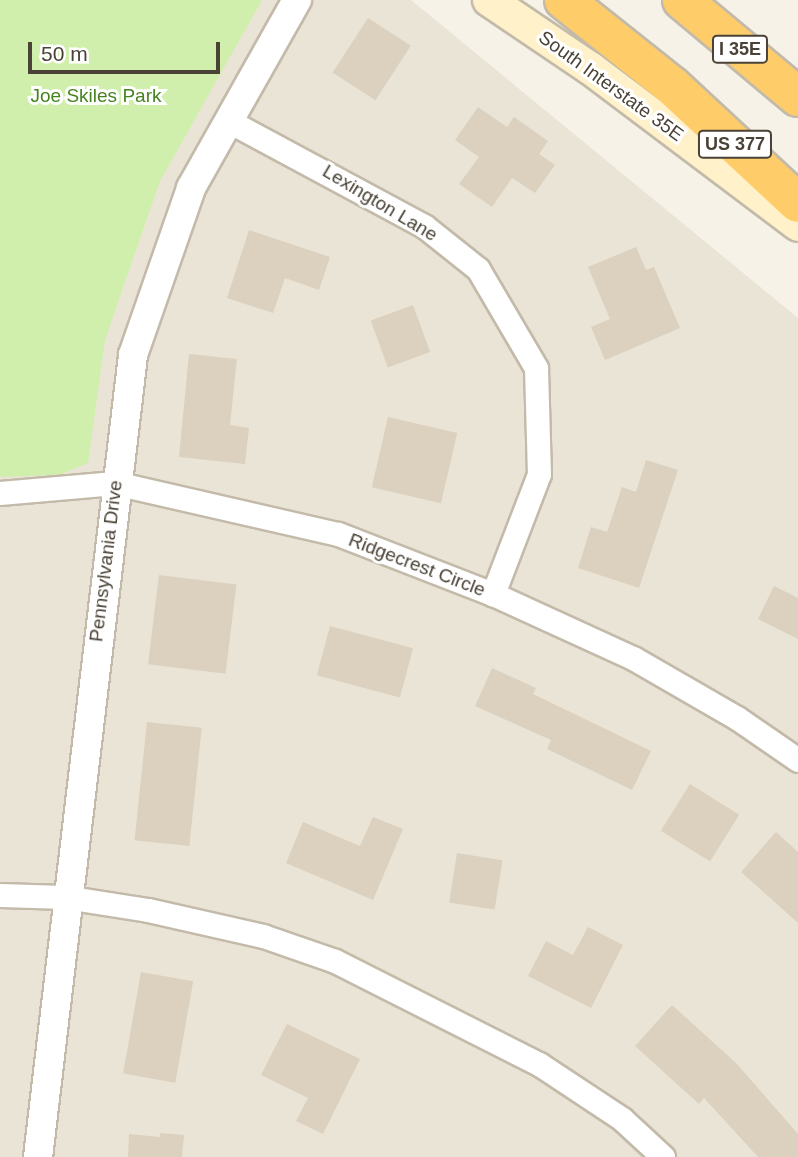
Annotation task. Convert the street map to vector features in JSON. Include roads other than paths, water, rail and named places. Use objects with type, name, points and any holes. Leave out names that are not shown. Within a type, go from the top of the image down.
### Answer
[{"type":"highway","name":"US 377","points":[[564,0],[671,85],[798,203]]},
{"type":"highway","name":"I 35E","points":[[682,0],[798,97]]},
{"type":"main road","name":"South Interstate 35E","points":[[489,0],[590,68],[798,225]]},
{"type":"street","name":"Pennsylvania Drive","points":[[37,1157],[65,897],[134,355],[155,282],[191,188],[296,0]]},
{"type":"street","name":"Lexington Lane","points":[[227,120],[424,226],[478,269],[536,368],[539,474],[493,594]]},
{"type":"street","name":"Ridgecrest Circle","points":[[0,493],[116,483],[338,534],[493,594],[633,658],[737,718],[798,760]]},
{"type":"street","points":[[0,895],[65,897],[263,936],[335,961],[539,1064],[622,1119],[663,1157]]},
{"type":"park label","name":"Joe Skiles Park","points":[[96,96]]}]
